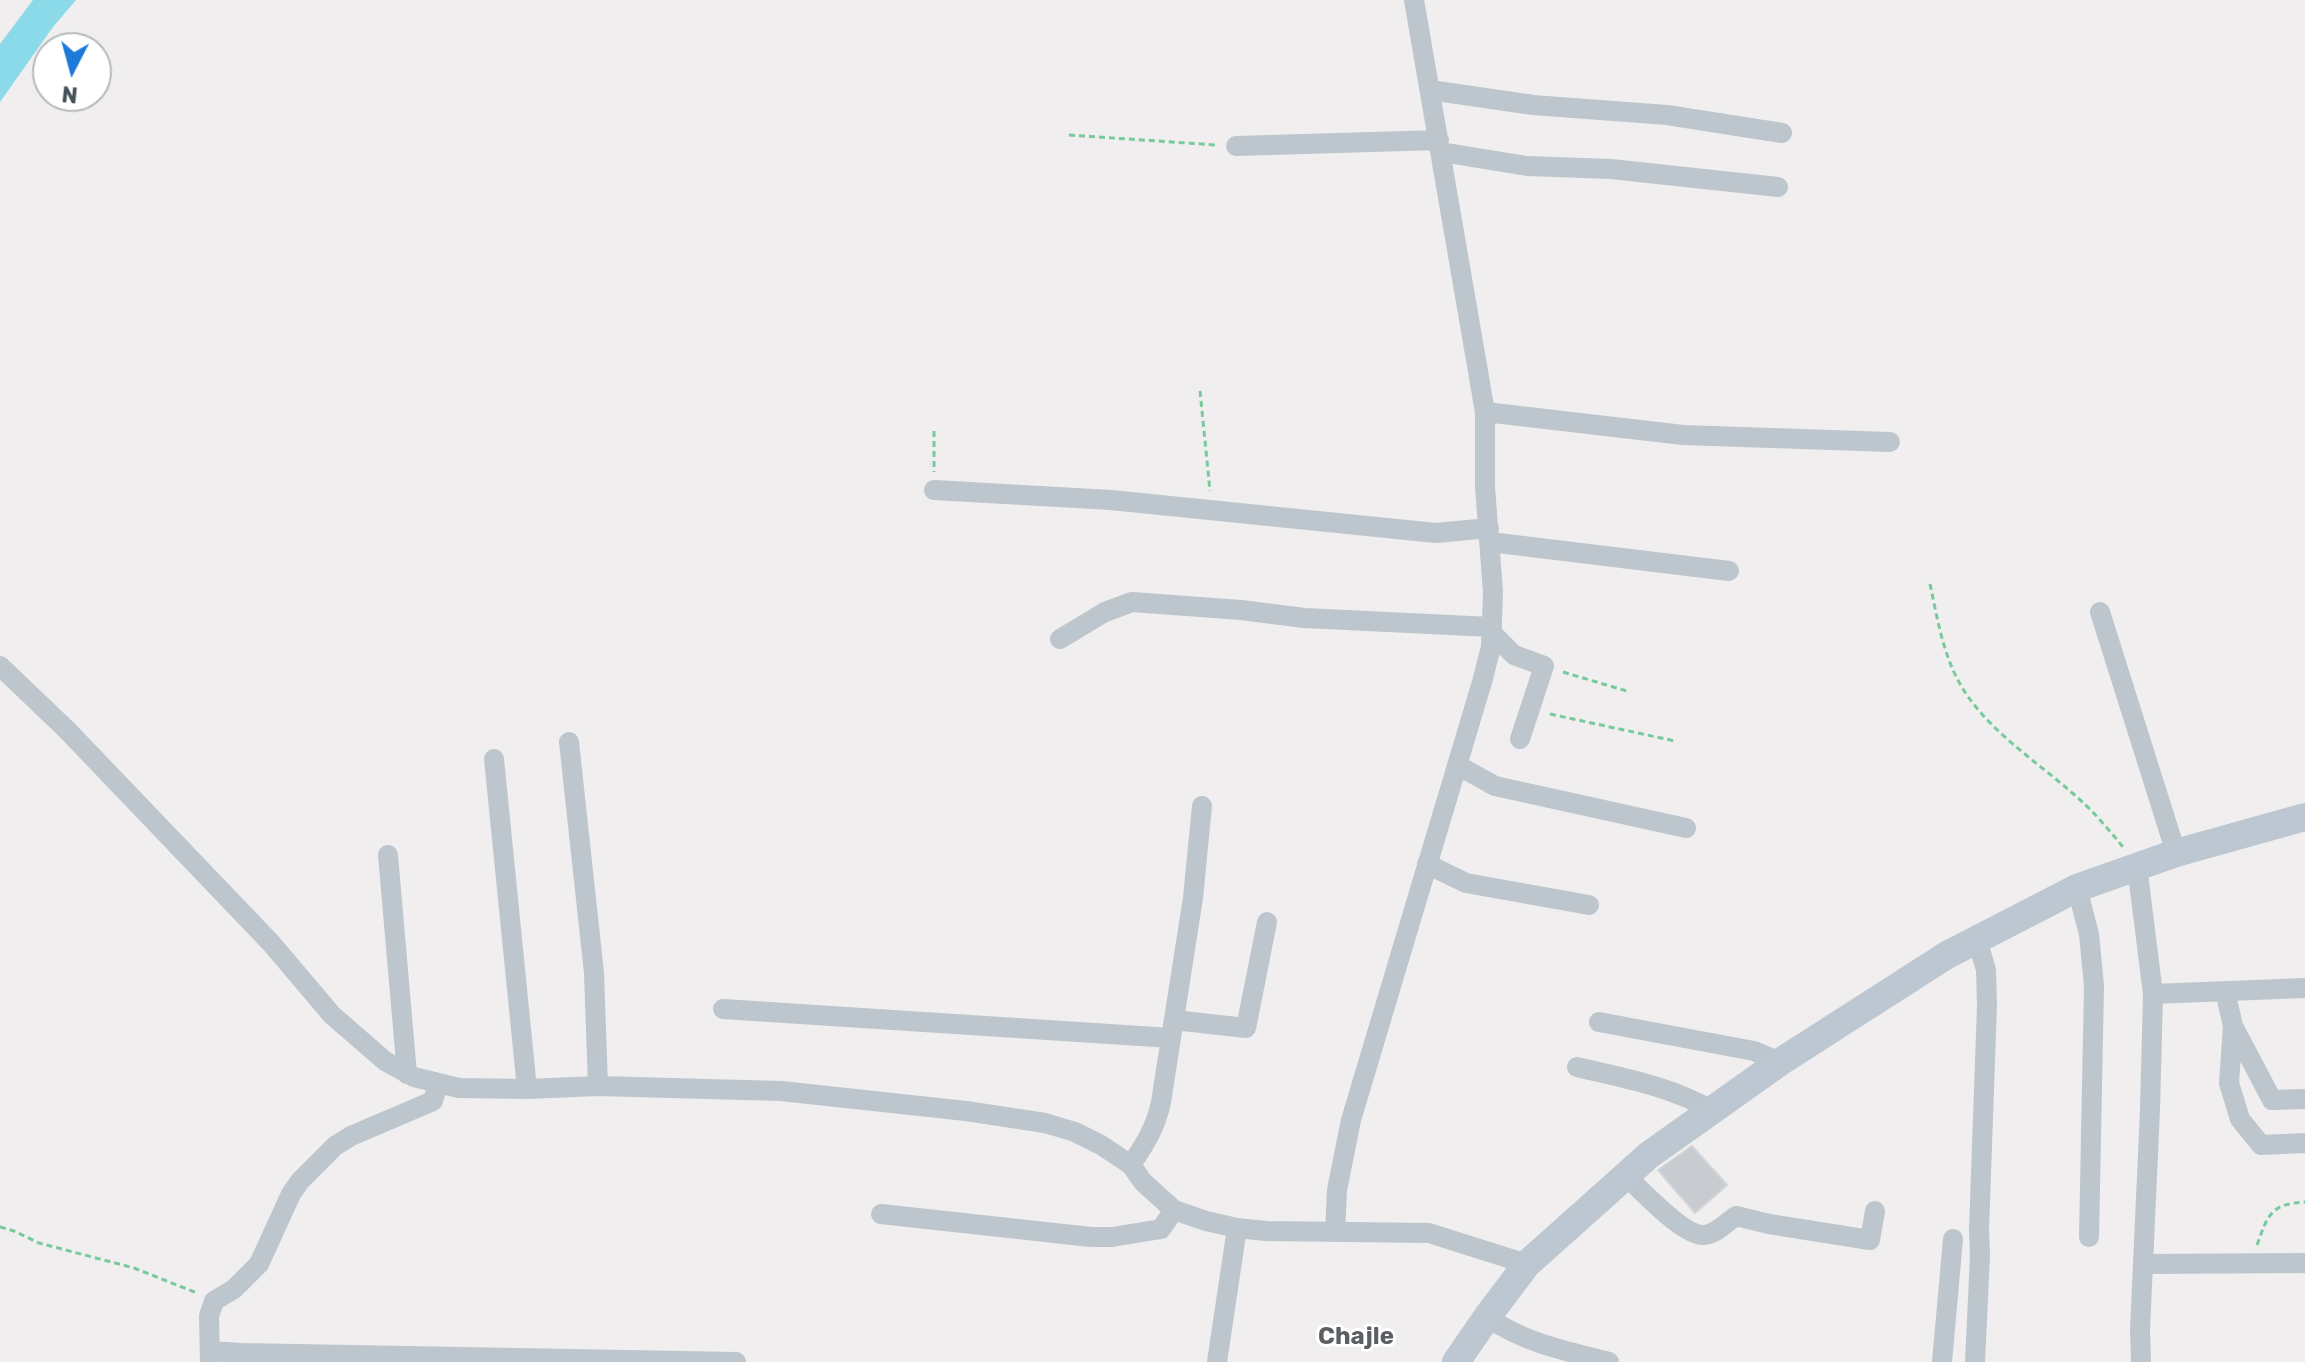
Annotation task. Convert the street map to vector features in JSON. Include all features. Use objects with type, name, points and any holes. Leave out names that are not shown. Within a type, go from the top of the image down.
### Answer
[{"type":"main road","points":[[1456,1362],[1527,1264],[1625,1175],[1780,1062],[1947,955],[2077,888],[2176,853],[2305,817]]},
{"type":"street","points":[[1335,1232],[1337,1190],[1351,1120],[1482,682],[1492,630],[1490,535],[1485,487],[1485,412],[1414,0]]},
{"type":"street","points":[[1430,90],[1533,105],[1667,115],[1782,133]]},
{"type":"street","points":[[1236,146],[1440,146],[1527,166],[1611,169],[1778,187]]},
{"type":"street","points":[[1485,412],[1683,435],[1890,442]]},
{"type":"street","points":[[934,490],[1111,500],[1436,533],[1490,535],[1729,571]]},
{"type":"street","points":[[1060,639],[1105,612],[1132,602],[1304,618],[1492,630],[1514,655],[1544,666],[1520,739]]},
{"type":"street","points":[[2100,612],[2176,853]]},
{"type":"street","points":[[0,666],[67,730],[271,943],[332,1015],[385,1061],[407,1074],[459,1088],[598,1086],[781,1091],[966,1111],[1045,1123],[1075,1132],[1101,1145],[1131,1165],[1143,1182],[1174,1210],[1206,1221],[1237,1228],[1429,1233],[1527,1264]]},
{"type":"street","points":[[569,742],[594,973],[598,1086]]},
{"type":"street","points":[[494,759],[527,1089]]},
{"type":"street","points":[[1457,765],[1495,786],[1686,828]]},
{"type":"street","points":[[1131,1165],[1157,1120],[1193,898],[1202,806]]},
{"type":"street","points":[[388,855],[407,1074]]},
{"type":"street","points":[[1427,864],[1466,883],[1589,905]]},
{"type":"street","points":[[2137,866],[2153,994],[2141,1362]]},
{"type":"street","points":[[2077,888],[2089,934],[2094,986],[2089,1237]]},
{"type":"street","points":[[723,1009],[1173,1029],[1246,1028],[1267,922]]},
{"type":"street","points":[[1975,1362],[1987,1005],[1986,970],[1977,939]]},
{"type":"street","points":[[2153,994],[2305,988]]},
{"type":"street","points":[[2225,991],[2233,1026],[2272,1100],[2305,1099]]},
{"type":"street","points":[[1599,1022],[1754,1051],[1780,1062]]},
{"type":"street","points":[[2233,1026],[2229,1083],[2240,1119],[2261,1145],[2305,1143]]},
{"type":"street","points":[[1577,1067],[1651,1084],[1693,1099],[1711,1110]]},
{"type":"street","points":[[438,1084],[433,1101],[351,1136],[320,1160],[300,1181],[259,1264],[234,1289],[214,1301],[209,1316],[211,1356],[241,1353],[736,1362]]},
{"type":"street","points":[[1625,1175],[1685,1229],[1701,1236],[1708,1235],[1736,1216],[1870,1240],[1875,1211]]},
{"type":"street","points":[[881,1214],[1112,1237],[1161,1229],[1174,1210]]},
{"type":"street","points":[[1217,1362],[1237,1228]]},
{"type":"street","points":[[1942,1362],[1953,1239]]},
{"type":"street","points":[[2143,1264],[2305,1263]]},
{"type":"street","points":[[1487,1317],[1511,1333],[1540,1344],[1609,1362]]},
{"type":"path","points":[[1069,135],[1236,146]]},
{"type":"path","points":[[1200,391],[1212,511]]},
{"type":"path","points":[[934,431],[934,490]]},
{"type":"path","points":[[1930,584],[1942,638],[1958,681],[1973,704],[1998,731],[2080,799],[2137,866]]},
{"type":"path","points":[[1544,666],[1630,692]]},
{"type":"path","points":[[1530,709],[1675,741]]},
{"type":"path","points":[[2251,1264],[2272,1212],[2279,1206],[2305,1202]]},
{"type":"path","points":[[0,1227],[39,1243],[134,1268],[214,1301]]},
{"type":"water","points":[[33,0],[76,0],[49,32],[32,32],[32,57],[0,102],[0,44]]},
{"type":"building","points":[[1692,1146],[1727,1185],[1695,1213],[1658,1170]]},
{"type":"district","name":"Chajle","points":[[1356,1337]]}]
